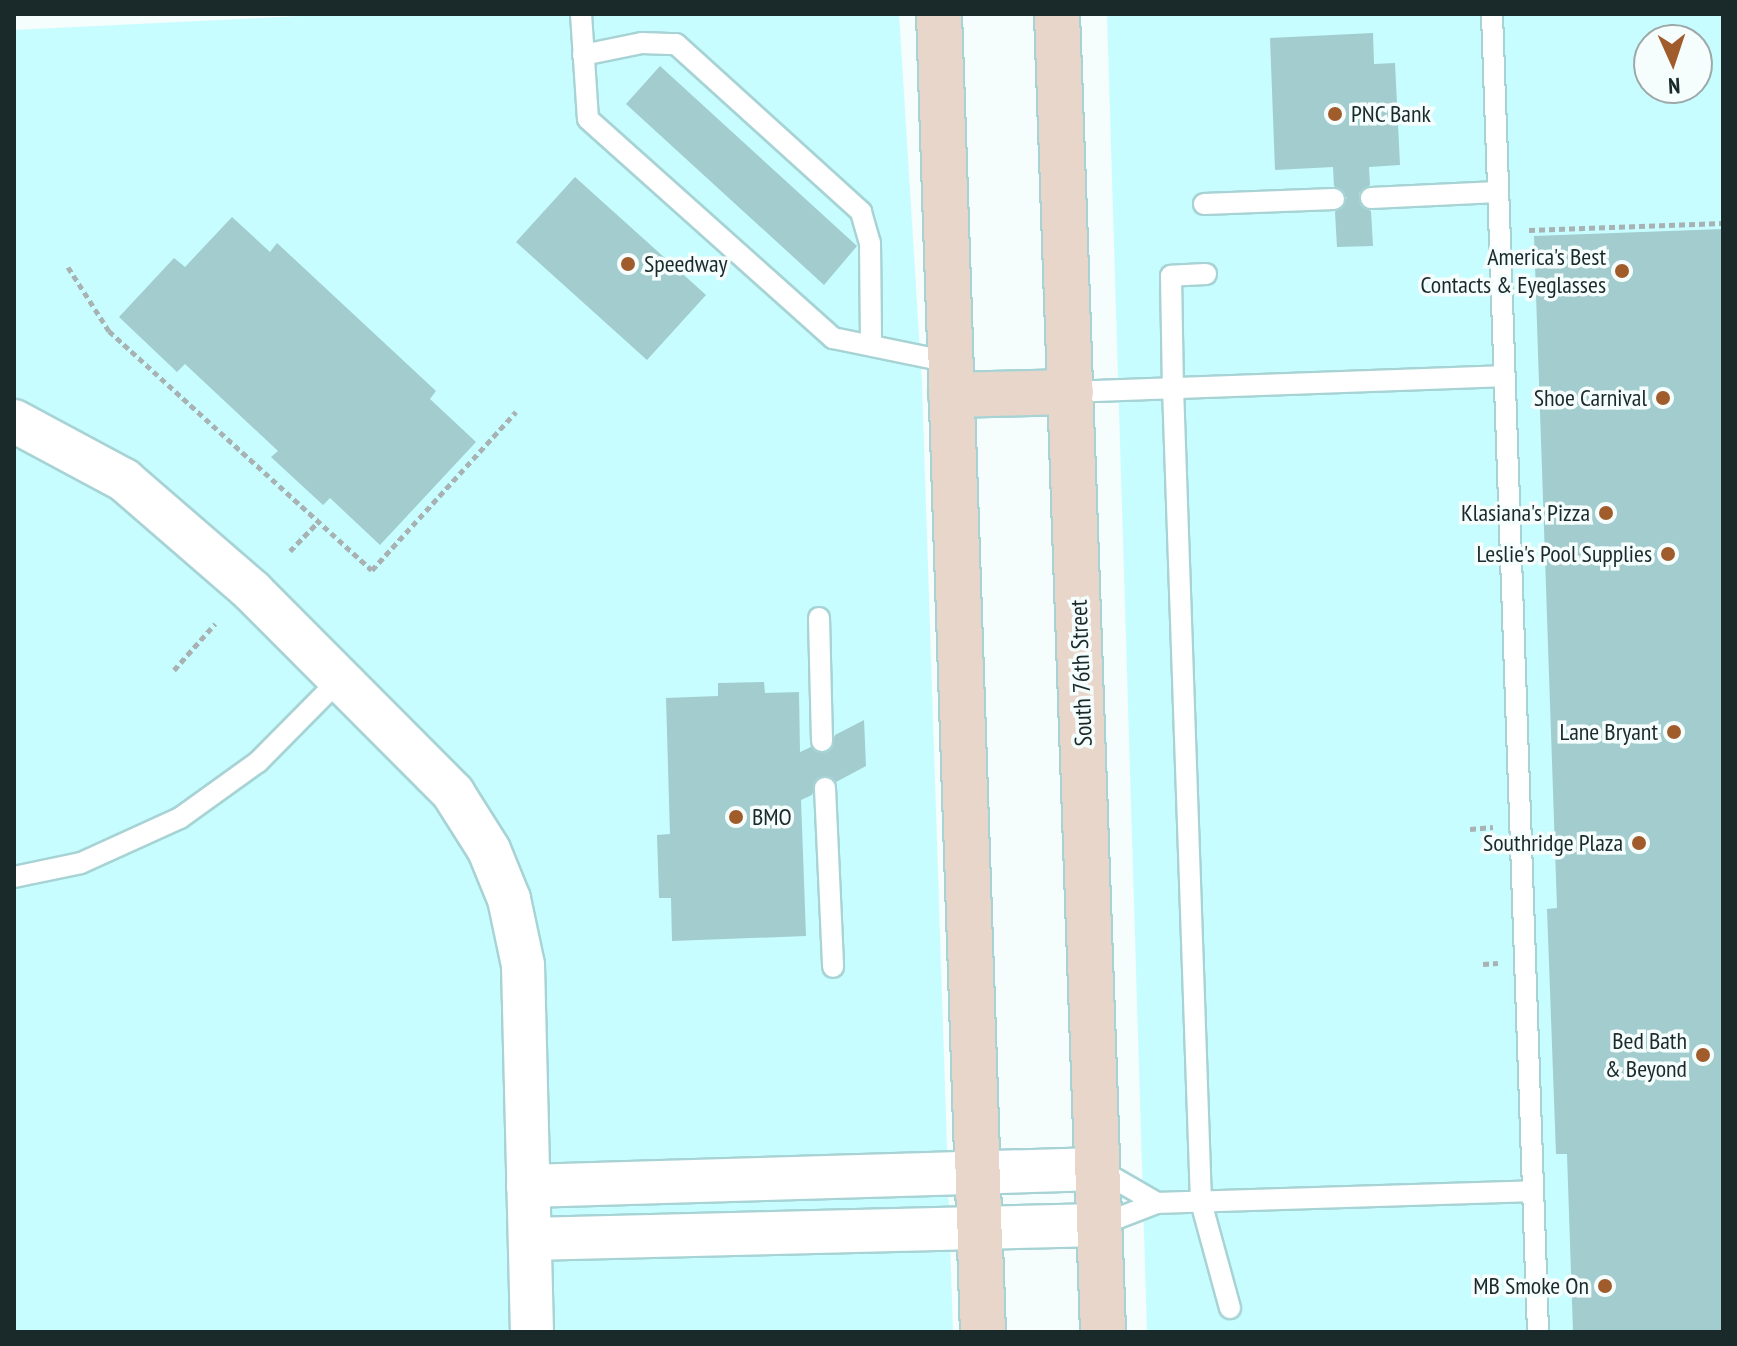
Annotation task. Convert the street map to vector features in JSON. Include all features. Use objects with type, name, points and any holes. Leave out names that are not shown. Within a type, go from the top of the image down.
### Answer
[{"type":"main road","points":[[939,14],[983,1332]]},
{"type":"main road","name":"South 76th Street","points":[[1057,14],[1103,1332]]},
{"type":"main road","points":[[951,379],[1071,392]]},
{"type":"street","points":[[14,421],[124,480],[252,591],[453,793],[489,850],[509,899],[523,965],[532,1332]]},
{"type":"street","points":[[528,1186],[1097,1169]]},
{"type":"street","points":[[530,1239],[1100,1225]]},
{"type":"lane","points":[[581,14],[588,119],[833,338],[871,345],[951,379]]},
{"type":"lane","points":[[1492,14],[1538,1332]]},
{"type":"lane","points":[[583,55],[642,43],[676,44],[861,212],[870,243],[871,345]]},
{"type":"lane","points":[[1371,198],[1498,192]]},
{"type":"lane","points":[[1204,204],[1334,199]]},
{"type":"lane","points":[[1206,274],[1171,276],[1173,388],[1201,1202],[1230,1308]]},
{"type":"lane","points":[[1071,392],[1505,376]]},
{"type":"lane","points":[[819,618],[822,741]]},
{"type":"lane","points":[[14,877],[81,863],[180,818],[258,762],[341,678]]},
{"type":"lane","points":[[825,788],[833,967]]},
{"type":"lane","points":[[1097,1169],[1157,1203]]},
{"type":"lane","points":[[1100,1225],[1157,1203],[1533,1191]]},
{"type":"path","points":[[1529,245],[1529,230],[1723,223]]},
{"type":"path","points":[[68,267],[109,331],[372,570],[516,412]]},
{"type":"path","points":[[290,551],[318,522]]},
{"type":"path","points":[[174,670],[215,624]]},
{"type":"shaded area","points":[[342,14],[899,14],[922,384],[953,1332],[14,1332],[14,30]]},
{"type":"shaded area","points":[[1107,14],[1723,14],[1723,1332],[1147,1332]]},
{"type":"building","name":"PNC Bank","points":[[1373,33],[1374,64],[1395,63],[1400,165],[1369,167],[1370,185],[1359,193],[1361,206],[1371,211],[1373,246],[1337,247],[1335,212],[1347,198],[1334,186],[1333,167],[1275,170],[1270,38]]},
{"type":"building","points":[[660,66],[857,246],[824,285],[626,104]]},
{"type":"building","points":[[575,177],[706,295],[647,360],[516,242]]},
{"type":"building","points":[[232,217],[270,252],[277,243],[436,391],[430,399],[476,442],[380,545],[330,498],[323,505],[271,457],[278,451],[185,364],[177,372],[119,317],[174,258],[185,267]]},
{"type":"building","name":"Southridge Plaza","points":[[1723,229],[1723,1332],[1573,1332],[1567,1154],[1556,1154],[1547,909],[1557,908],[1534,236]]},
{"type":"building","name":"BMO","points":[[764,682],[765,693],[799,692],[800,752],[811,747],[828,752],[835,735],[864,720],[866,766],[836,782],[819,777],[812,795],[801,800],[806,936],[672,941],[671,898],[659,898],[657,835],[670,834],[666,698],[718,696],[718,683]]},
{"type":"place","name":"PNC Bank","points":[[1335,114]]},
{"type":"place","name":"Speedway","points":[[628,264]]},
{"type":"place","name":"America's Best Contacts & Eyeglasses","points":[[1622,271]]},
{"type":"place","name":"Shoe Carnival","points":[[1663,398]]},
{"type":"place","name":"Klasiana's Pizza","points":[[1606,513]]},
{"type":"place","name":"Leslie's Pool Supplies","points":[[1668,554]]},
{"type":"place","name":"Lane Bryant","points":[[1674,732]]},
{"type":"place","name":"BMO","points":[[736,817]]},
{"type":"place","name":"Southridge Plaza","points":[[1639,843]]},
{"type":"place","name":"Bed Bath & Beyond","points":[[1703,1055]]},
{"type":"place","name":"MB Smoke On","points":[[1605,1286]]}]
